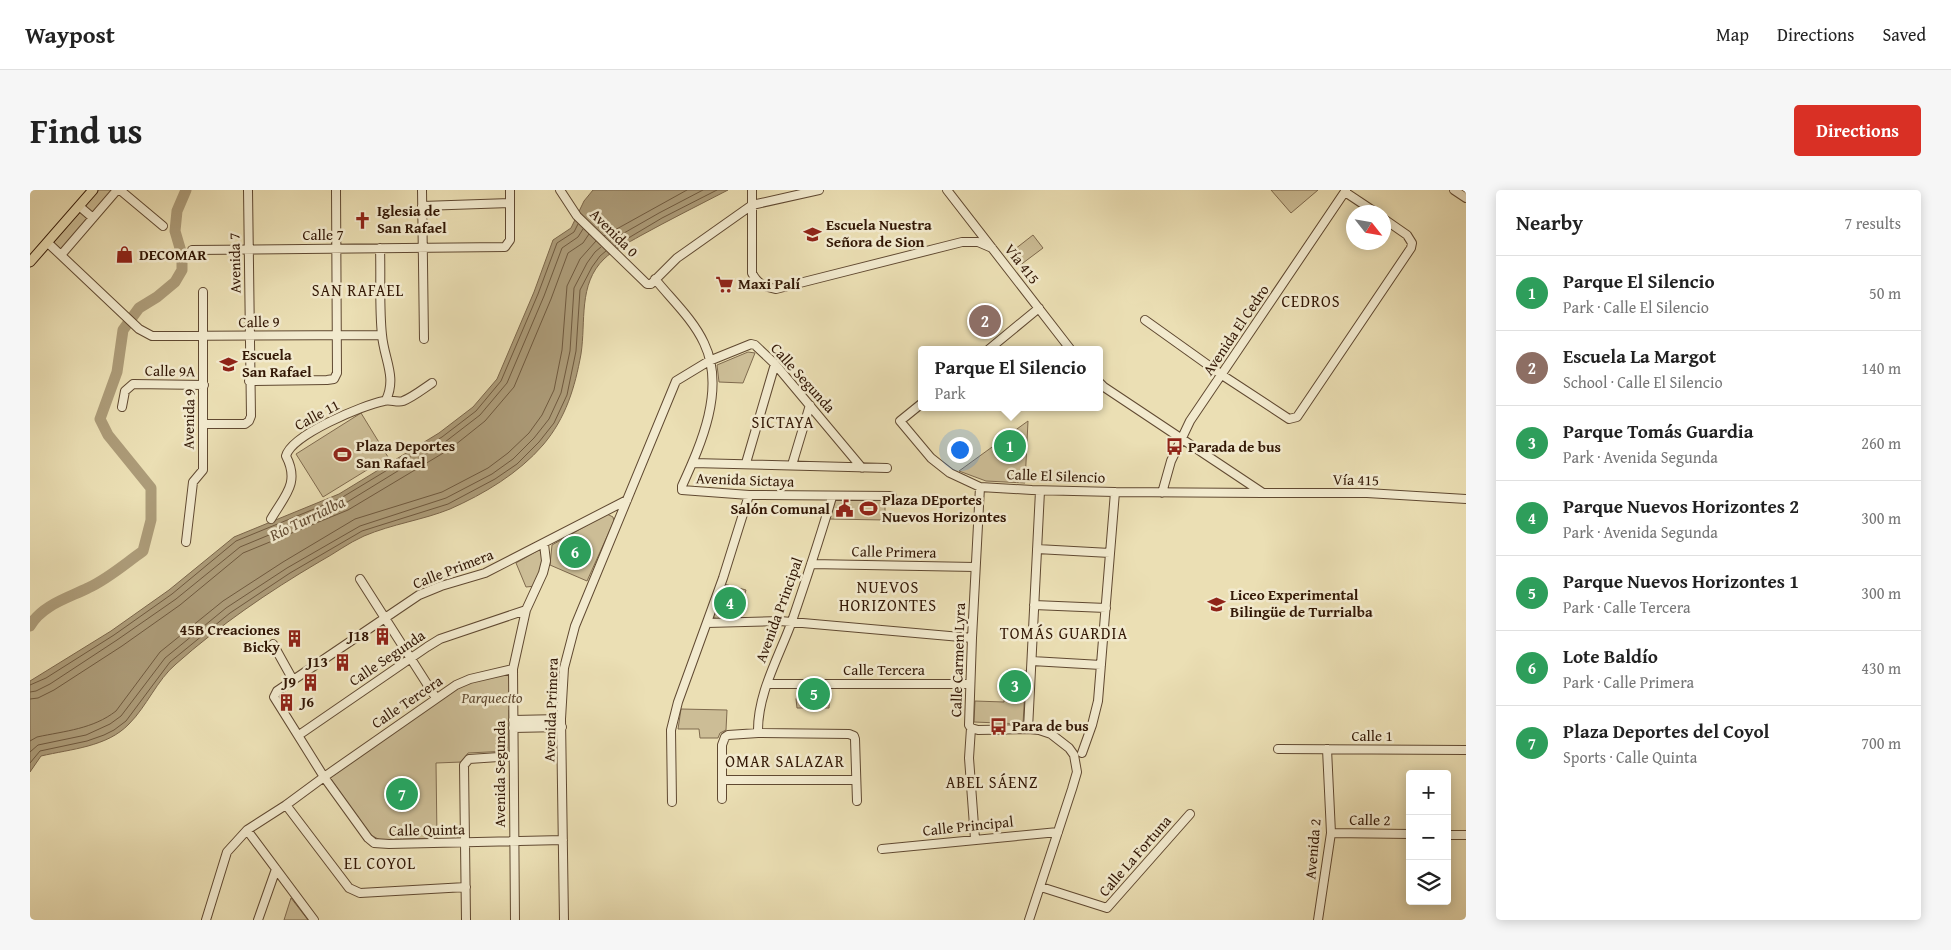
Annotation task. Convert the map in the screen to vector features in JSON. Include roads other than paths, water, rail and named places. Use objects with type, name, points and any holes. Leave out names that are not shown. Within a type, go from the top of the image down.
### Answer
[{"type":"main road","points":[[30,262],[93,190]]},
{"type":"street","points":[[48,243],[61,255],[118,190],[163,226]]},
{"type":"street","name":"Avenida 7","points":[[203,424],[245,424],[251,416],[249,381],[248,190]]},
{"type":"street","points":[[249,381],[327,380],[334,379],[337,373],[336,190]]},
{"type":"street","points":[[422,190],[424,339]]},
{"type":"street","points":[[422,206],[510,203],[510,190]]},
{"type":"street","name":"Avenida 0","points":[[560,190],[565,200],[584,222],[634,273],[647,284],[651,284],[655,279]]},
{"type":"street","name":"Vía 415","points":[[752,190],[752,272],[755,280],[768,288],[776,289],[962,242],[978,242],[992,248],[1068,346]]},
{"type":"street","points":[[655,279],[677,258],[752,204],[819,190]]},
{"type":"street","points":[[1454,190],[1466,198]]},
{"type":"street","points":[[950,191],[992,248]]},
{"type":"street","points":[[1346,191],[1365,205]]},
{"type":"street","name":"Avenida El Cedro","points":[[1162,493],[1171,460],[1181,438],[1346,191]]},
{"type":"street","name":"Calle 7","points":[[192,250],[505,247],[510,240],[510,203]]},
{"type":"street","points":[[79,206],[93,218]]},
{"type":"street","points":[[1144,320],[1222,375],[1289,419],[1293,419],[1297,417],[1409,253],[1412,243],[1407,235],[1391,224]]},
{"type":"street","points":[[380,248],[382,335],[391,380],[391,389],[386,400]]},
{"type":"street","name":"Calle 9","points":[[61,255],[139,329],[152,336],[382,335]]},
{"type":"street","name":"Avenida Sictaya","points":[[655,279],[696,329],[705,344],[713,379],[709,415],[682,490],[749,495],[892,496]]},
{"type":"street","name":"Avenida 9","points":[[186,542],[193,482],[203,470],[203,292]]},
{"type":"street","points":[[993,346],[1039,308]]},
{"type":"street","name":"Calle Segunda","points":[[709,362],[751,344],[758,347],[775,364],[862,468]]},
{"type":"street","name":"Avenida Primera","points":[[564,920],[562,723],[564,668],[569,646],[575,626],[676,381],[709,362]]},
{"type":"street","points":[[746,463],[775,364]]},
{"type":"street","name":"Calle 11","points":[[271,519],[293,480],[292,466],[286,456],[288,450],[299,439],[356,409],[386,400],[401,402],[432,383]]},
{"type":"street","name":"Calle 9A","points":[[122,407],[125,391],[134,384],[204,385]]},
{"type":"street","points":[[1103,386],[1263,493]]},
{"type":"street","points":[[792,465],[810,405]]},
{"type":"street","name":"Calle El Silencio","points":[[918,406],[900,421],[932,458],[950,473],[980,487],[1162,493],[1263,493]]},
{"type":"street","points":[[693,463],[887,468]]},
{"type":"street","name":"Calle Carmen Lyra","points":[[980,487],[968,722],[971,728],[994,730],[1028,729],[1051,734],[1069,748],[1076,763],[1077,772],[1072,789],[1029,920]]},
{"type":"street","points":[[1028,729],[1040,490]]},
{"type":"street","points":[[1082,753],[1098,701],[1115,492]]},
{"type":"street","name":"Vía 415","points":[[1263,493],[1367,493],[1466,499]]},
{"type":"street","points":[[672,802],[671,730],[678,702],[707,623],[749,495]]},
{"type":"street","name":"Avenida Principal","points":[[758,733],[759,711],[767,684],[791,622],[832,497]]},
{"type":"street","name":"Calle Primera","points":[[299,734],[274,697],[277,691],[419,595],[441,586],[485,573],[627,500]]},
{"type":"street","name":"Avenida Segunda","points":[[515,920],[514,669],[526,610],[543,573],[546,560],[544,544]]},
{"type":"street","points":[[1037,549],[1110,552]]},
{"type":"street","name":"Calle Primera","points":[[811,564],[976,567]]},
{"type":"street","points":[[360,580],[436,698]]},
{"type":"street","points":[[1034,605],[1106,608]]},
{"type":"street","name":"Calle Segunda","points":[[299,734],[440,639],[526,610]]},
{"type":"street","points":[[707,623],[791,622],[972,638]]},
{"type":"street","points":[[273,644],[293,680]]},
{"type":"street","points":[[1032,661],[1101,665]]},
{"type":"street","name":"Calle Tercera","points":[[206,920],[227,852],[247,830],[286,805],[436,698],[470,679],[514,669]]},
{"type":"street","name":"Calle Tercera","points":[[767,684],[970,684]]},
{"type":"street","points":[[513,724],[562,723]]},
{"type":"street","points":[[971,728],[969,758],[975,839]]},
{"type":"street","points":[[722,799],[722,745],[725,737],[728,735],[758,733],[852,735],[855,740],[857,801]]},
{"type":"street","points":[[299,734],[324,777]]},
{"type":"street","name":"Calle 1","points":[[1278,749],[1466,750]]},
{"type":"street","name":"Avenida 2","points":[[1318,920],[1331,833],[1328,749]]},
{"type":"street","points":[[466,920],[464,765],[468,759],[513,756]]},
{"type":"street","name":"Calle Quinta","points":[[324,777],[368,838],[374,843],[563,840]]},
{"type":"street","points":[[722,780],[855,780]]},
{"type":"street","points":[[286,805],[338,874],[354,891],[360,893],[466,887]]},
{"type":"street","name":"Calle La Fortuna","points":[[1041,887],[1107,908],[1190,814]]},
{"type":"street","points":[[247,830],[314,920]]},
{"type":"street","name":"Calle Principal","points":[[882,849],[1058,832]]},
{"type":"street","name":"Calle 2","points":[[1331,833],[1406,834]]},
{"type":"street","points":[[1451,834],[1466,835]]},
{"type":"street","points":[[258,920],[276,869]]},
{"type":"water","name":"Río Turrialba","points":[[593,190],[728,190],[621,247],[604,259],[596,269],[590,280],[587,292],[581,354],[568,402],[551,435],[534,455],[512,474],[476,497],[440,513],[385,528],[364,536],[281,585],[227,622],[169,670],[135,717],[120,732],[88,746],[41,756],[30,772],[30,681],[111,631],[169,590],[234,537],[339,494],[439,433],[473,407],[497,379],[534,292],[553,240],[571,228],[584,201]]},
{"type":"waterway","points":[[30,626],[48,607],[103,580],[143,551],[151,520],[151,488],[108,435],[100,419],[117,372],[123,330],[139,308],[157,297],[175,282],[182,270],[182,255],[175,231],[177,211],[186,190]]},
{"type":"place","name":"Iglesia de San Rafael","points":[[363,220]]},
{"type":"place","name":"Escuela Nuestra Señora de Sion","points":[[812,234]]},
{"type":"place","name":"DECOMAR","points":[[125,255]]},
{"type":"place","name":"Maxi Palí","points":[[724,284]]},
{"type":"place","name":"Escuela La Margot","points":[[985,321]]},
{"type":"place","name":"Escuela San Rafael","points":[[228,364]]},
{"type":"place","name":"Parque El Silencio","points":[[1010,446]]},
{"type":"place","name":"Parada de bus","points":[[1174,447]]},
{"type":"place","name":"Plaza Deportes San Rafael","points":[[342,455]]},
{"type":"place","name":"Salón Comunal","points":[[844,509]]},
{"type":"place","name":"Plaza DEportes Nuevos Horizontes","points":[[868,509]]},
{"type":"place","name":"Lote Baldío","points":[[575,552]]},
{"type":"place","name":"Parque Nuevos Horizontes 2","points":[[730,603]]},
{"type":"place","name":"Liceo Experimental Bilingüe de Turrialba","points":[[1216,604]]},
{"type":"place","name":"J18","points":[[383,636]]},
{"type":"place","name":"45B Creaciones Bicky","points":[[294,639]]},
{"type":"place","name":"J13","points":[[342,662]]},
{"type":"place","name":"J9","points":[[310,682]]},
{"type":"place","name":"Parque Tomás Guardia","points":[[1015,686]]},
{"type":"place","name":"Parque Nuevos Horizontes 1","points":[[814,694]]},
{"type":"place","name":"J6","points":[[287,702]]},
{"type":"place","name":"Para de bus","points":[[998,726]]},
{"type":"place","name":"Plaza Deportes del Coyol","points":[[402,794]]},
{"type":"district","name":"SAN RAFAEL","points":[[358,290]]},
{"type":"district","name":"CEDROS","points":[[1311,301]]},
{"type":"district","name":"SICTAYA","points":[[783,422]]},
{"type":"district","name":"NUEVOS HORIZONTES","points":[[888,596]]},
{"type":"district","name":"TOMÁS GUARDIA","points":[[1064,633]]},
{"type":"district","name":"OMAR SALAZAR","points":[[785,761]]},
{"type":"district","name":"ABEL SÁENZ","points":[[992,782]]},
{"type":"district","name":"EL COYOL","points":[[380,863]]},
{"type":"park label","name":"Parquecito","points":[[492,698]]}]
